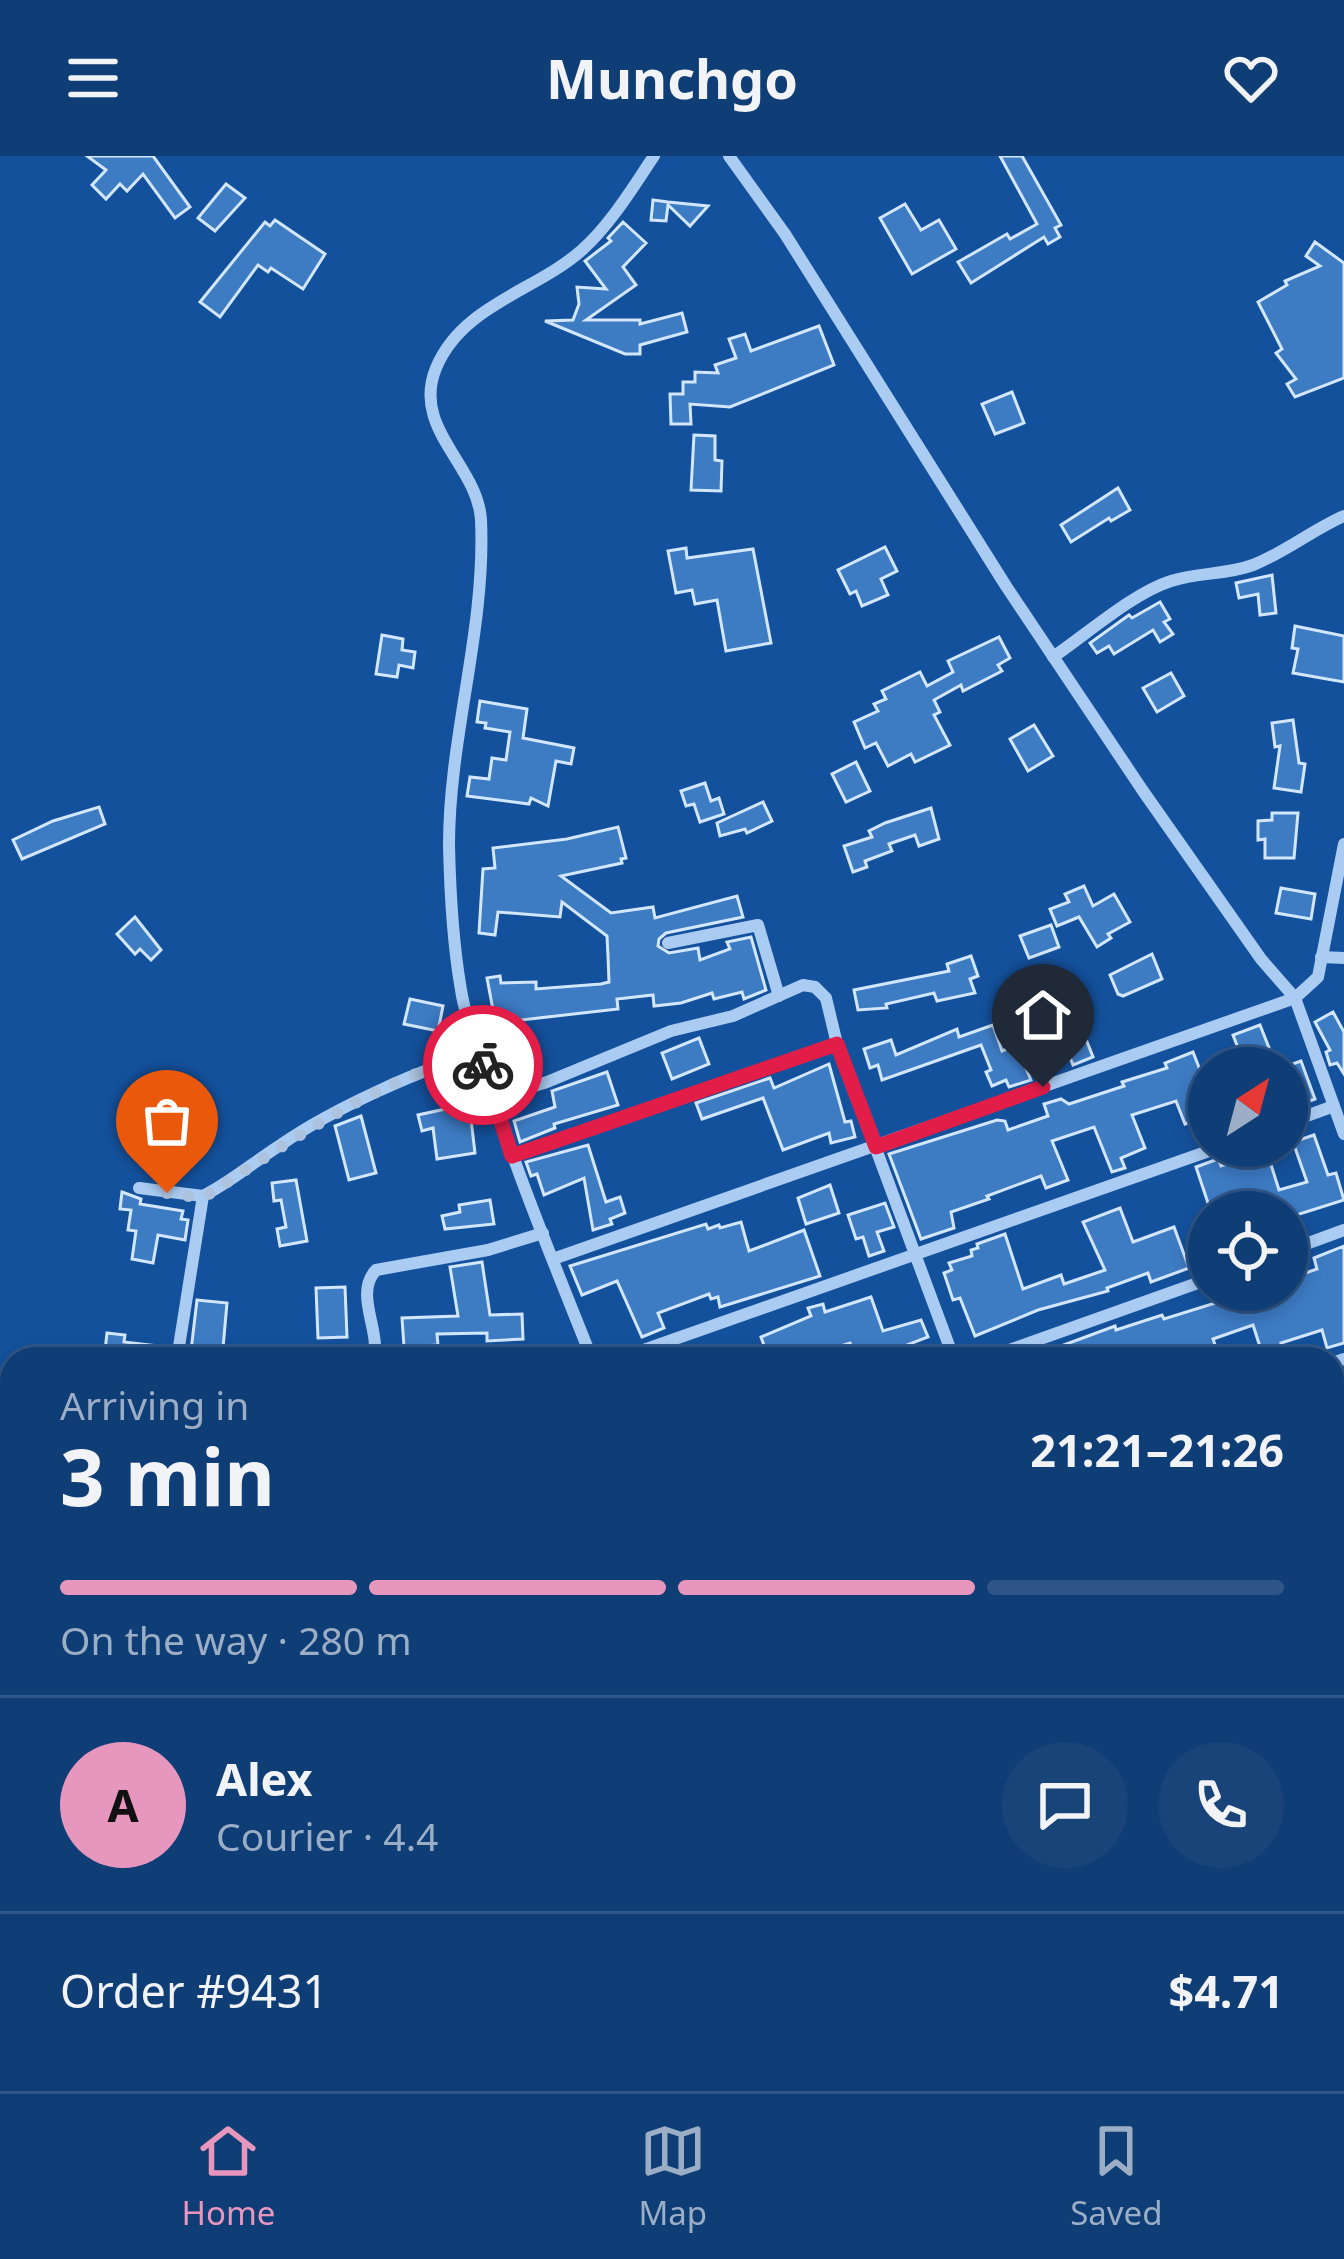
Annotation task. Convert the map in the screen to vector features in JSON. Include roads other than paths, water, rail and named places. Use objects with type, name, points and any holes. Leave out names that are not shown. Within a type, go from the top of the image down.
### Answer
[{"type":"street","points":[[587,1347],[512,1156],[461,992],[449,844],[461,709],[482,578],[481,512],[475,493],[436,428],[431,390],[436,367],[461,333],[499,299],[549,274],[583,249],[654,156]]},
{"type":"street","points":[[729,156],[785,234],[1053,656],[1208,884],[1294,998],[1344,1134]]},
{"type":"street","points":[[1053,656],[1167,582],[1226,574],[1259,562],[1344,516]]},
{"type":"street","points":[[553,1259],[1294,998],[1318,977],[1344,844]]},
{"type":"street","points":[[668,944],[758,925],[779,996]]},
{"type":"street","points":[[1321,957],[1344,958]]},
{"type":"street","points":[[493,1099],[671,1031],[733,1016],[803,985],[815,987],[826,998],[837,1044],[949,1347]]},
{"type":"street","points":[[512,1156],[837,1044]]},
{"type":"street","points":[[139,1188],[203,1196],[284,1142],[351,1106],[444,1062],[480,1054]]},
{"type":"street","points":[[1308,1115],[1334,1106]]},
{"type":"street","points":[[652,1347],[1188,1158]]},
{"type":"street","points":[[179,1347],[203,1196]]},
{"type":"street","points":[[1308,1243],[1344,1230]]},
{"type":"street","points":[[373,1347],[366,1289],[368,1277],[376,1270],[488,1250],[543,1233]]},
{"type":"street","points":[[1018,1347],[1188,1286]]}]
